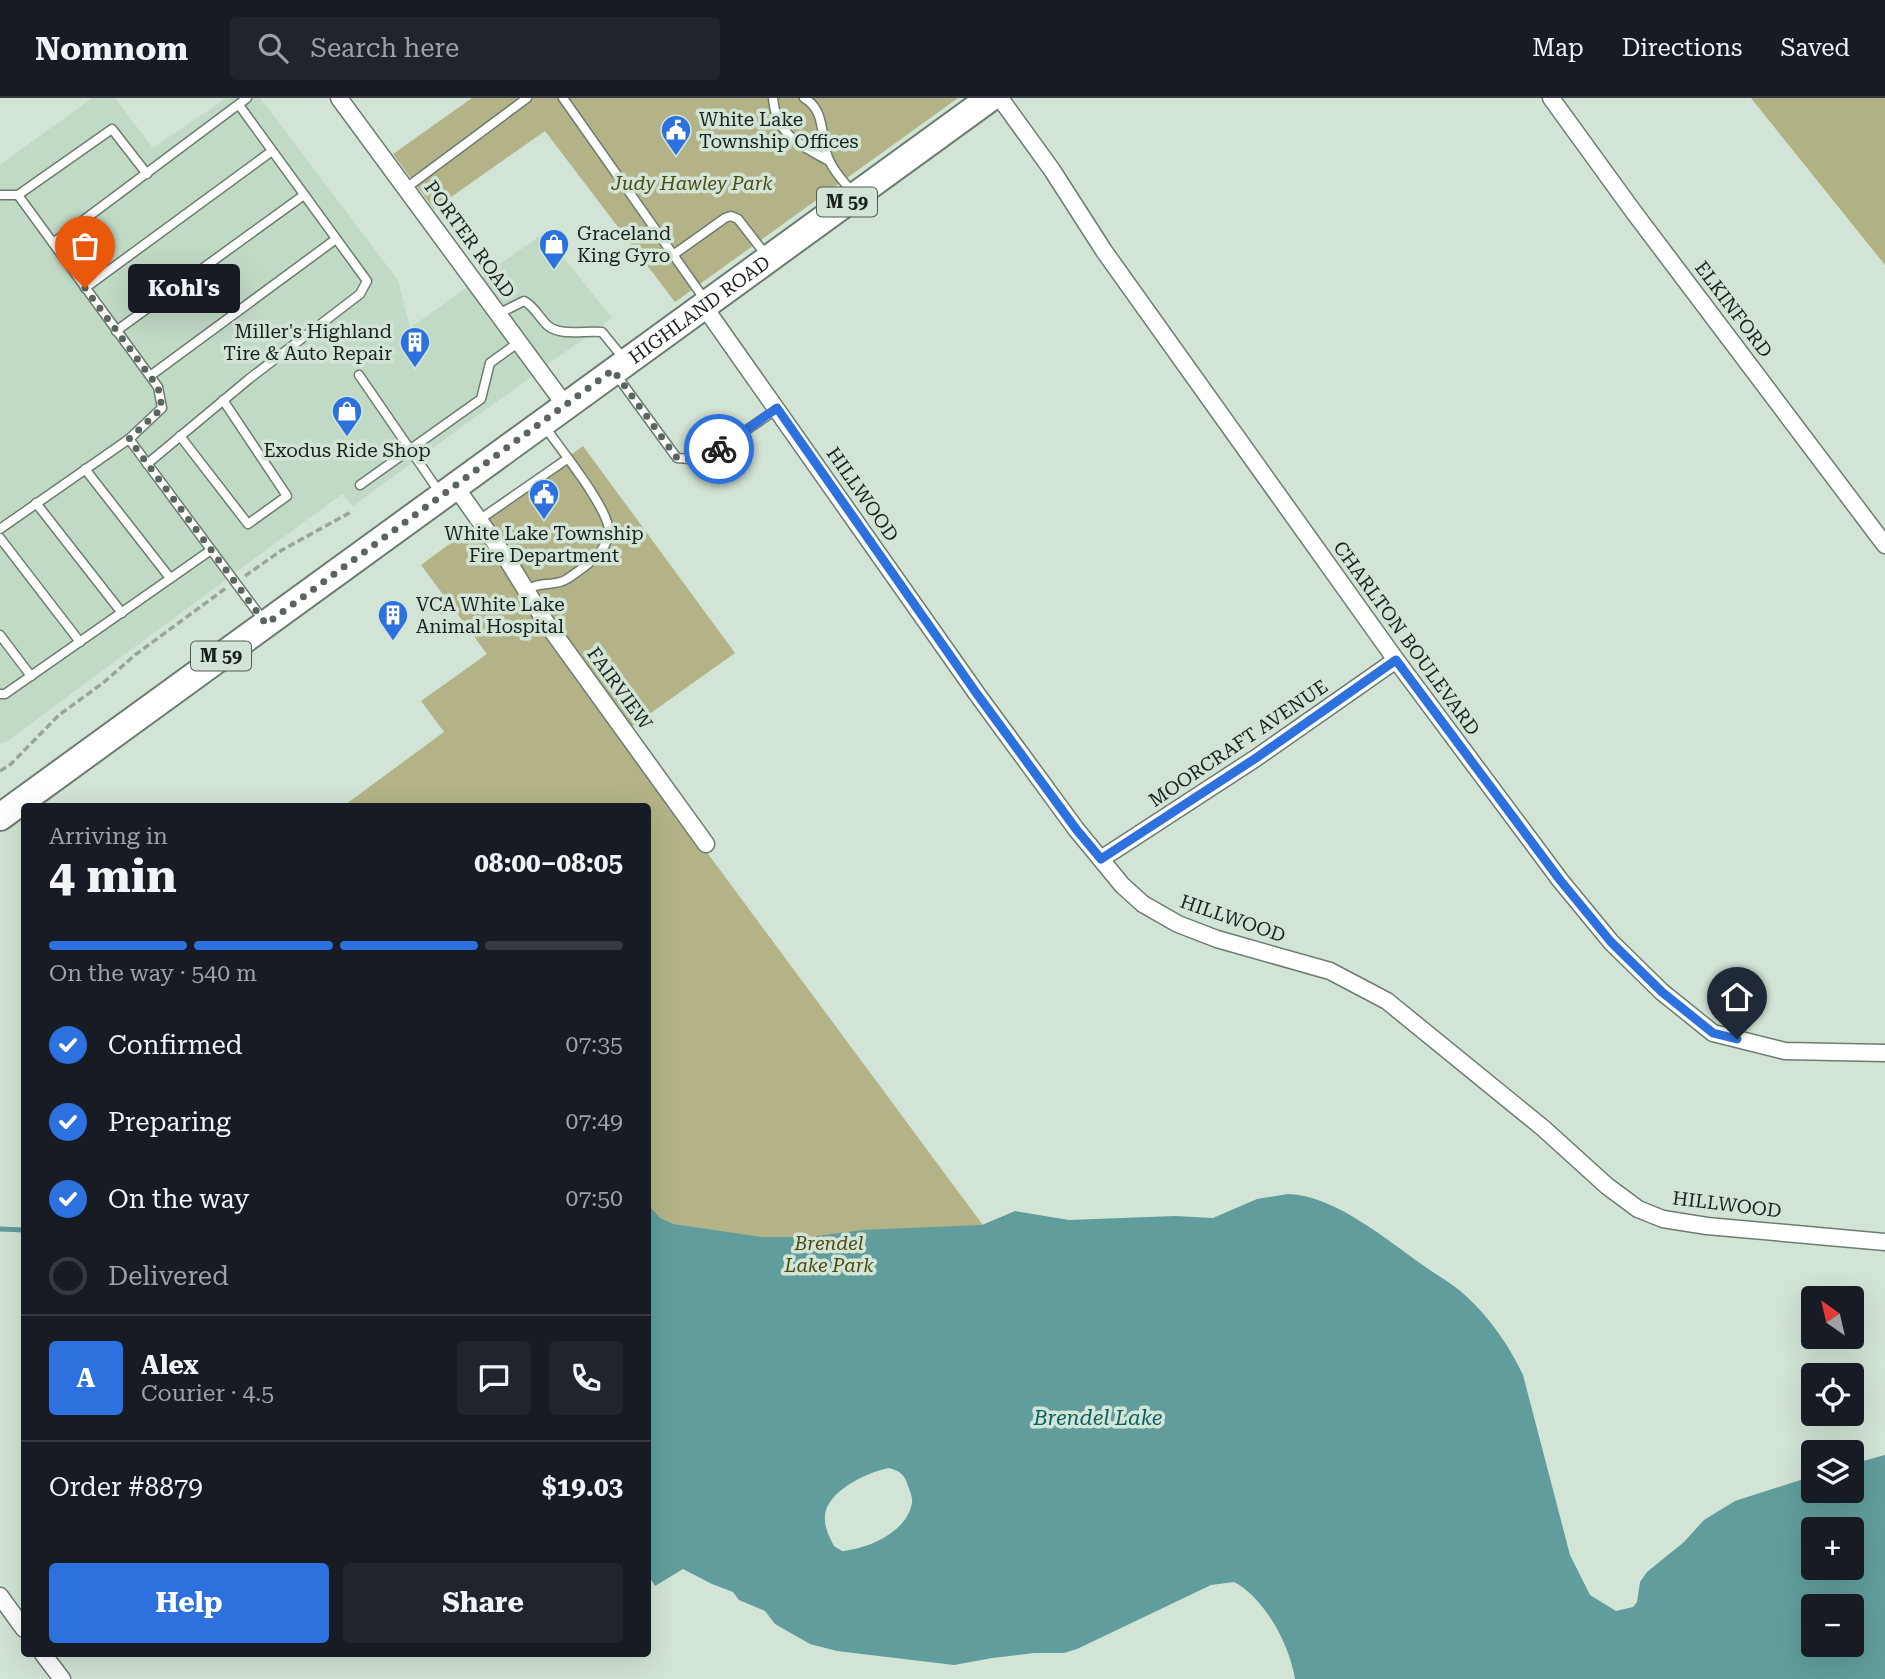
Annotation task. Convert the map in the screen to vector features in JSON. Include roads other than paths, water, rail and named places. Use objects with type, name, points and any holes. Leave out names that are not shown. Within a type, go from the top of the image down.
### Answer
[{"type":"highway","name":"HIGHLAND ROAD","points":[[0,817],[990,98]]},
{"type":"street","name":"PORTER ROAD","points":[[339,98],[565,405]]},
{"type":"street","name":"CHARLTON BOULEVARD","points":[[1000,98],[1052,170],[1120,274],[1396,660],[1560,880],[1611,942],[1662,992],[1713,1033],[1785,1051],[1885,1053]]},
{"type":"street","name":"ELKINFORD","points":[[1551,98],[1885,545]]},
{"type":"street","name":"HILLWOOD","points":[[705,304],[977,694],[1076,829],[1122,885],[1143,904],[1178,924],[1217,939],[1330,971],[1387,1002],[1638,1209],[1663,1219],[1707,1226],[1885,1242]]},
{"type":"street","name":"FAIRVIEW","points":[[448,490],[479,520],[545,621],[706,844]]},
{"type":"street","name":"MOORCRAFT AVENUE","points":[[1101,859],[1256,758],[1396,660]]},
{"type":"street","points":[[0,1597],[21,1625]]},
{"type":"street","points":[[45,1657],[62,1679]]},
{"type":"lane","points":[[52,243],[247,98]]},
{"type":"lane","points":[[406,188],[527,98]]},
{"type":"lane","points":[[563,98],[705,304]]},
{"type":"lane","points":[[773,98],[777,121],[788,135],[803,149],[829,161]]},
{"type":"lane","points":[[804,98],[810,102],[820,119],[829,161],[854,196]]},
{"type":"lane","points":[[147,464],[223,400],[360,294],[366,281],[239,104]]},
{"type":"lane","points":[[0,195],[18,195],[112,129],[147,174]]},
{"type":"lane","points":[[85,288],[272,150]]},
{"type":"lane","points":[[0,529],[129,439],[162,408],[158,387],[18,195]]},
{"type":"lane","points":[[116,331],[304,195]]},
{"type":"lane","points":[[673,255],[731,216],[738,219],[768,258]]},
{"type":"lane","points":[[149,376],[336,239]]},
{"type":"lane","points":[[498,314],[524,300],[555,330],[602,332],[677,458],[703,460],[777,408]]},
{"type":"lane","points":[[360,485],[481,399],[490,363],[519,342]]},
{"type":"lane","points":[[359,375],[410,450],[448,490]]},
{"type":"lane","points":[[180,436],[248,524],[287,496],[223,400]]},
{"type":"lane","points":[[527,590],[533,586],[561,583],[595,557],[609,532],[603,512],[541,423]]},
{"type":"lane","points":[[129,439],[266,624]]},
{"type":"lane","points":[[479,520],[566,459]]},
{"type":"lane","points":[[85,469],[170,578]]},
{"type":"lane","points":[[36,503],[121,612]]},
{"type":"lane","points":[[0,538],[80,642]]},
{"type":"lane","points":[[0,694],[5,694],[211,550]]},
{"type":"lane","points":[[0,635],[31,676]]},
{"type":"water","name":"Brendel Lake","points":[[1288,1194],[1306,1196],[1341,1210],[1377,1232],[1467,1297],[1484,1314],[1506,1344],[1523,1375],[1570,1555],[1590,1595],[1616,1611],[1633,1607],[1637,1602],[1640,1582],[1647,1572],[1684,1542],[1704,1520],[1735,1501],[1801,1480],[1801,1503],[1864,1503],[1864,1461],[1885,1455],[1885,1679],[1295,1679],[1288,1652],[1266,1611],[1245,1589],[1234,1582],[1211,1585],[1064,1653],[1034,1653],[954,1665],[837,1651],[810,1644],[775,1624],[765,1611],[739,1600],[733,1592],[683,1569],[655,1586],[651,1580],[651,1208],[660,1218],[673,1224],[761,1237],[810,1237],[862,1230],[982,1225],[1015,1211],[1069,1220],[1175,1216],[1213,1218],[1257,1199]],"holes":[[[889,1468],[904,1476],[912,1503],[903,1522],[885,1537],[863,1547],[842,1551],[834,1546],[825,1523],[826,1510],[838,1493],[858,1479]]]},
{"type":"waterway","points":[[0,1229],[21,1230]]},
{"type":"place","name":"White Lake Township Offices","points":[[676,157]]},
{"type":"place","name":"Graceland King Gyro","points":[[554,271]]},
{"type":"place","name":"Kohl's","points":[[85,288]]},
{"type":"place","name":"Miller's Highland Tire & Auto Repair","points":[[415,369]]},
{"type":"place","name":"Exodus Ride Shop","points":[[347,438]]},
{"type":"place","name":"White Lake Township Fire Department","points":[[544,521]]},
{"type":"place","name":"VCA White Lake Animal Hospital","points":[[393,642]]},
{"type":"park label","name":"Judy Hawley Park","points":[[692,183]]},
{"type":"park label","name":"Brendel Lake Park","points":[[829,1254]]}]
